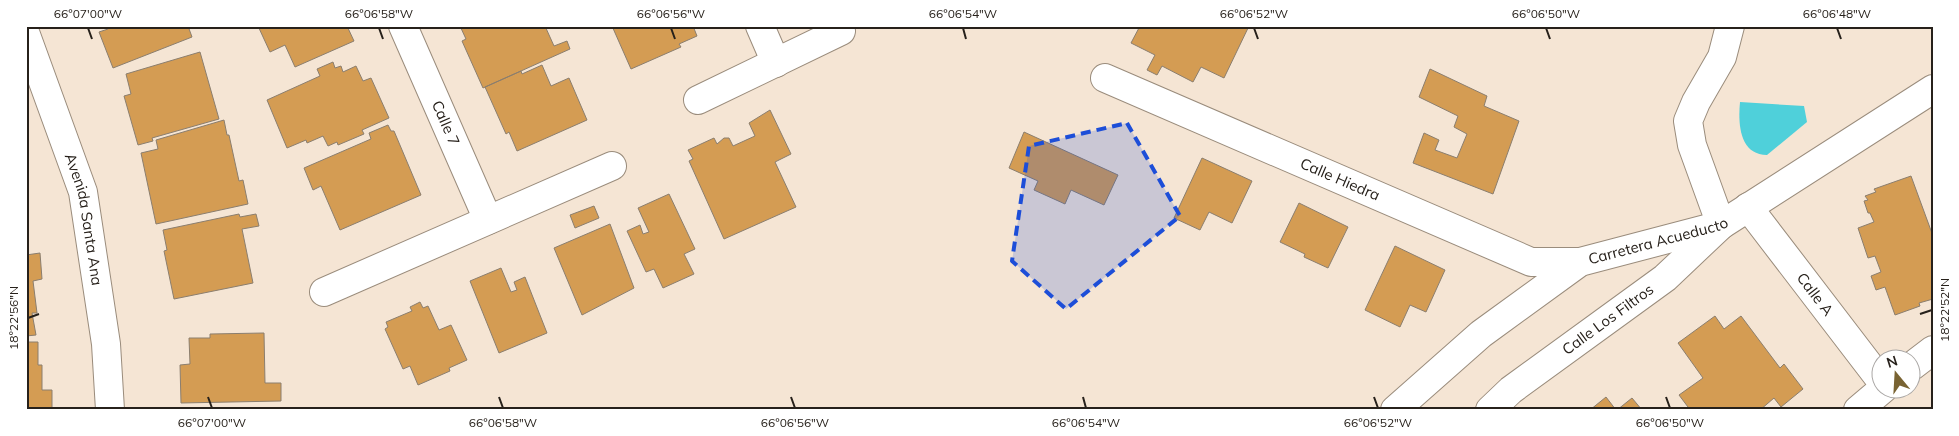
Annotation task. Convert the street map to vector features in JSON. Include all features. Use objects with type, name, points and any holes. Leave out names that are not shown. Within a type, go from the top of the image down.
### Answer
[{"type":"street","name":"Calle 7","points":[[403,26],[488,220]]},
{"type":"street","points":[[760,26],[776,63]]},
{"type":"street","points":[[1721,225],[1692,145],[1688,121],[1696,102],[1722,57],[1730,26]]},
{"type":"street","points":[[698,100],[841,31]]},
{"type":"street","name":"Avenida Santa Ana","points":[[26,35],[83,192],[106,344],[110,410]]},
{"type":"street","name":"Calle Hiedra","points":[[1104,78],[1531,262],[1580,262]]},
{"type":"street","name":"Carretera Acueducto","points":[[1395,410],[1481,334],[1580,262],[1721,225],[1933,88]]},
{"type":"street","points":[[324,292],[612,166]]},
{"type":"street","name":"Calle A","points":[[1748,208],[1872,369]]},
{"type":"street","name":"Calle Los Filtros","points":[[1490,410],[1511,390],[1665,278],[1721,225]]},
{"type":"street","points":[[1922,358],[1933,350]]},
{"type":"street","points":[[1858,410],[1872,398]]},
{"type":"highlighted area","points":[[1127,123],[1180,216],[1066,309],[1012,261],[1029,146]]},
{"type":"water","points":[[1740,102],[1804,106],[1807,122],[1767,155],[1758,154],[1751,150],[1742,136],[1739,119]]},
{"type":"building","points":[[106,26],[188,26],[192,37],[113,68],[99,32],[108,29]]},
{"type":"building","points":[[258,26],[347,26],[354,41],[295,67],[285,45],[270,52]]},
{"type":"building","points":[[460,26],[545,26],[554,46],[567,41],[570,49],[483,88],[462,41],[466,39]]},
{"type":"building","points":[[612,26],[693,26],[697,36],[679,44],[681,47],[631,69]]},
{"type":"building","points":[[1140,26],[1249,26],[1224,78],[1201,67],[1193,82],[1162,66],[1157,75],[1147,70],[1155,55],[1131,43]]},
{"type":"building","points":[[200,52],[219,119],[152,138],[153,141],[138,145],[124,96],[131,94],[126,74]]},
{"type":"building","points":[[333,62],[335,68],[341,66],[343,72],[356,66],[363,81],[371,78],[389,118],[362,130],[364,134],[338,145],[337,142],[328,146],[323,136],[307,143],[306,140],[287,148],[267,100],[320,76],[317,69]]},
{"type":"building","points":[[542,65],[551,86],[569,78],[587,120],[517,151],[509,132],[506,134],[485,87],[521,71],[522,74]]},
{"type":"building","points":[[1430,69],[1487,96],[1484,106],[1519,121],[1493,194],[1413,163],[1424,133],[1439,140],[1435,150],[1457,158],[1467,134],[1454,127],[1458,116],[1419,97]]},
{"type":"building","points":[[770,110],[791,154],[775,162],[796,207],[724,239],[689,161],[693,159],[688,150],[714,138],[717,144],[724,138],[729,138],[733,146],[755,136],[749,123]]},
{"type":"building","points":[[224,120],[239,181],[243,180],[248,204],[156,224],[141,153],[158,149],[156,140]]},
{"type":"building","points":[[388,125],[391,131],[394,131],[421,195],[340,230],[321,186],[313,190],[304,168],[371,139],[369,133]]},
{"type":"building","points":[[1024,132],[1118,175],[1104,205],[1071,190],[1065,204],[1034,190],[1038,181],[1009,168]]},
{"type":"building","points":[[1202,158],[1252,181],[1232,223],[1209,212],[1200,230],[1174,218]]},
{"type":"building","points":[[1911,176],[1933,236],[1933,299],[1919,303],[1920,306],[1895,315],[1885,287],[1876,290],[1871,276],[1881,272],[1875,256],[1868,258],[1858,228],[1874,222],[1870,213],[1868,213],[1864,201],[1868,200],[1865,196],[1876,192],[1874,189]]},
{"type":"building","points":[[669,194],[695,249],[684,254],[694,274],[663,288],[654,269],[646,272],[627,231],[640,225],[643,234],[649,232],[638,208]]},
{"type":"building","points":[[1299,203],[1348,227],[1328,268],[1304,257],[1305,254],[1280,242]]},
{"type":"building","points":[[594,206],[599,218],[575,228],[570,215]]},
{"type":"building","points":[[239,214],[240,217],[256,214],[259,226],[242,229],[253,283],[174,299],[164,251],[167,250],[163,230]]},
{"type":"building","points":[[610,224],[634,288],[582,315],[554,248]]},
{"type":"building","points":[[1395,246],[1445,270],[1426,312],[1410,305],[1400,327],[1365,310]]},
{"type":"building","points":[[40,253],[42,279],[33,281],[37,313],[32,313],[36,335],[26,336],[26,255]]},
{"type":"building","points":[[501,268],[511,292],[517,290],[514,282],[525,277],[547,333],[499,353],[470,281]]},
{"type":"building","points":[[420,302],[423,308],[428,306],[439,330],[451,325],[467,360],[449,368],[450,371],[418,385],[410,366],[403,369],[385,329],[388,327],[386,322],[412,311],[410,307]]},
{"type":"building","points":[[1715,316],[1724,329],[1741,316],[1780,368],[1784,364],[1803,389],[1781,407],[1774,398],[1760,410],[1685,410],[1688,407],[1679,395],[1703,378],[1678,343]]},
{"type":"building","points":[[264,333],[265,383],[281,383],[281,401],[181,403],[180,365],[190,364],[189,338],[210,338],[210,334]]},
{"type":"building","points":[[26,342],[38,342],[38,365],[42,365],[42,390],[52,390],[52,410],[26,410]]},
{"type":"building","points":[[1606,397],[1616,410],[1590,410]]},
{"type":"building","points":[[1632,398],[1642,410],[1617,410]]}]
